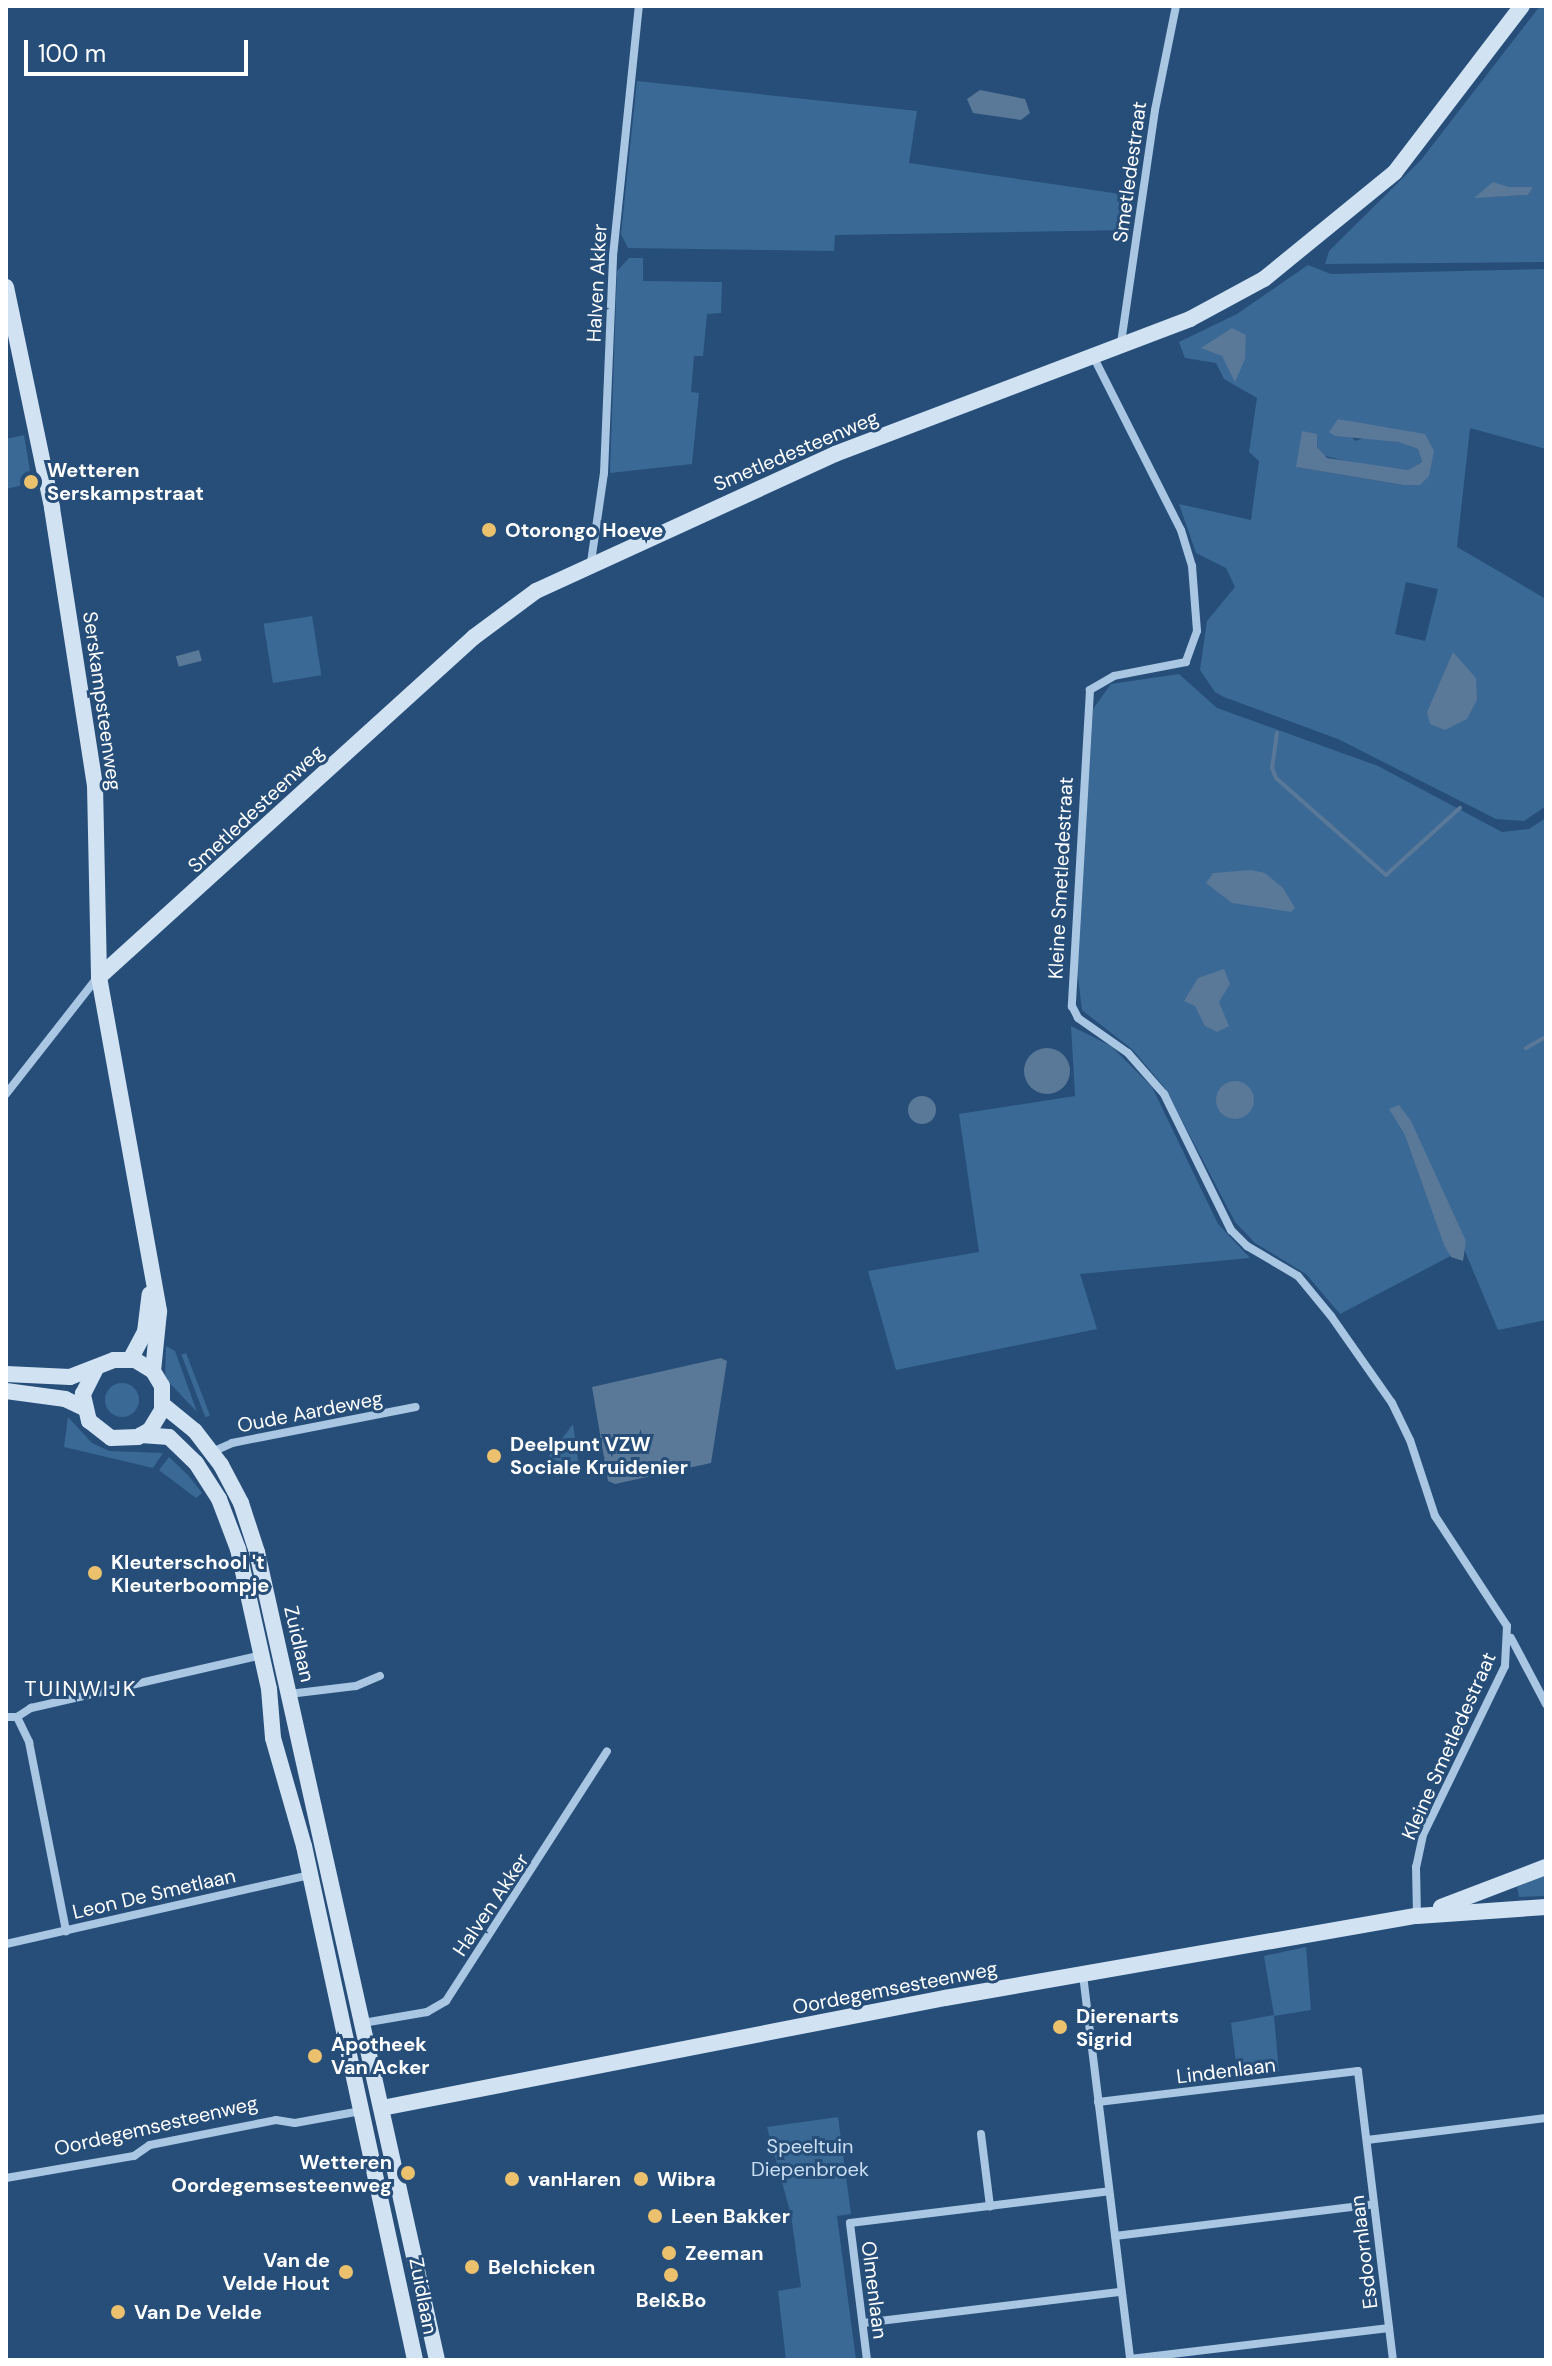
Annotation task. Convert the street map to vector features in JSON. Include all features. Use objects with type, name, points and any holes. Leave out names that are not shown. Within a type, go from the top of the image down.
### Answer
[{"type":"street","name":"Halven Akker","points":[[591,562],[604,473],[613,256],[639,6]]},
{"type":"street","name":"Smetledestraat","points":[[1121,344],[1155,110],[1176,6]]},
{"type":"street","name":"Smetledesteenweg","points":[[99,977],[474,637],[515,604],[591,562],[835,454],[1190,319],[1264,279],[1348,214],[1395,172],[1522,6]]},
{"type":"street","name":"Serskampsteenweg","points":[[6,287],[52,508],[95,785],[99,977]]},
{"type":"street","name":"Kleine Smetledestraat","points":[[1093,355],[1181,530],[1192,566],[1197,631],[1186,662],[1114,676],[1090,690],[1072,1006],[1078,1018],[1128,1053],[1164,1094],[1231,1230],[1247,1246],[1298,1276],[1383,1390],[1410,1440],[1435,1516],[1502,1616],[1546,1704]]},
{"type":"street","points":[[6,1094],[99,977]]},
{"type":"street","points":[[99,977],[159,1312],[153,1371]]},
{"type":"street","points":[[130,1360],[145,1332],[152,1285]]},
{"type":"street","points":[[6,1374],[70,1377],[95,1370],[114,1360],[130,1360],[153,1371],[162,1386],[163,1405],[157,1421],[141,1435],[111,1438],[89,1421],[83,1394],[95,1370]]},
{"type":"street","points":[[6,1391],[65,1399],[84,1408]]},
{"type":"street","name":"Zuidlaan","points":[[163,1405],[212,1452],[247,1518],[319,1825],[437,2360]]},
{"type":"street","name":"Oude Aardeweg","points":[[212,1452],[232,1443],[415,1407]]},
{"type":"street","name":"Zuidlaan","points":[[141,1435],[177,1443],[219,1499],[238,1549],[262,1655],[281,1770],[310,1875],[415,2360]]},
{"type":"street","name":"Kleine Smetledestraat","points":[[1417,1916],[1416,1867],[1423,1835],[1505,1666],[1510,1637]]},
{"type":"street","points":[[6,1717],[17,1717],[31,1708],[262,1655]]},
{"type":"street","points":[[289,1694],[356,1686],[380,1676]]},
{"type":"street","points":[[17,1717],[29,1742],[66,1931]]},
{"type":"street","name":"Halven Akker","points":[[363,2023],[427,2012],[446,2001],[607,1751]]},
{"type":"street","name":"Zuidlaan","points":[[281,1770],[292,1763],[300,1767],[319,1825]]},
{"type":"street","name":"Oordegemsesteenweg","points":[[1417,1916],[1546,1867]]},
{"type":"street","name":"Leon De Smetlaan","points":[[6,1944],[310,1875]]},
{"type":"street","name":"Oordegemsesteenweg","points":[[382,2108],[1083,1975],[1417,1916],[1546,1907]]},
{"type":"street","points":[[1083,1975],[1130,2359],[1389,2328]]},
{"type":"street","name":"Zuidlaan","points":[[337,2000],[350,2015],[373,2103],[382,2108]]},
{"type":"street","name":"Lindenlaan","points":[[1098,2102],[1358,2071]]},
{"type":"street","name":"Esdoornlaan","points":[[1358,2071],[1393,2360]]},
{"type":"street","name":"Oordegemsesteenweg","points":[[6,2178],[134,2156],[150,2145],[276,2120],[295,2123],[361,2111]]},
{"type":"street","points":[[1367,2140],[1546,2118]]},
{"type":"street","points":[[981,2134],[990,2206],[1109,2191]]},
{"type":"street","name":"Zuidlaan","points":[[370,2147],[381,2159],[402,2235],[411,2243]]},
{"type":"street","points":[[1115,2236],[1374,2204]]},
{"type":"street","name":"Olmenlaan","points":[[867,2360],[850,2223],[990,2206]]},
{"type":"street","points":[[863,2323],[1121,2292]]},
{"type":"green space","points":[[1540,6],[1546,6],[1546,262],[1325,264],[1329,251],[1421,160]],"holes":[[[1509,187],[1532,187],[1528,195],[1475,197]]]},
{"type":"green space","points":[[637,81],[917,111],[909,163],[1134,196],[1130,230],[835,235],[834,251],[628,248],[621,234]]},
{"type":"green space","points":[[629,258],[643,258],[643,281],[722,282],[721,313],[707,314],[703,356],[694,356],[691,392],[699,393],[692,464],[610,473],[617,271]]},
{"type":"green space","points":[[1308,265],[1331,274],[1546,269],[1546,449],[1470,428],[1457,547],[1546,599],[1546,806],[1524,821],[1496,819],[1338,739],[1224,697],[1215,692],[1200,670],[1207,621],[1235,587],[1226,568],[1196,553],[1179,504],[1251,520],[1259,461],[1249,452],[1257,398],[1224,379],[1216,363],[1185,358],[1179,342],[1237,314]],"holes":[[[1339,419],[1434,451],[1403,485],[1297,467],[1315,441],[1321,455],[1363,465],[1408,470],[1422,462],[1418,449],[1398,442],[1369,436],[1355,441]],[[1406,582],[1438,589],[1425,641],[1395,634]]]},
{"type":"green space","points":[[24,435],[32,483],[6,489],[6,439]]},
{"type":"green space","points":[[312,616],[321,675],[273,683],[264,624]]},
{"type":"green space","points":[[1179,674],[1217,708],[1378,766],[1502,832],[1529,829],[1546,818],[1546,1320],[1498,1330],[1464,1249],[1340,1314],[1306,1274],[1255,1243],[1235,1222],[1165,1088],[1133,1050],[1082,1010],[1077,969],[1093,709],[1111,684]]},
{"type":"green space","points":[[1071,1026],[1111,1046],[1152,1087],[1218,1224],[1250,1258],[1080,1274],[1097,1329],[896,1370],[868,1271],[979,1252],[959,1114],[1075,1096]]},
{"type":"green space","points":[[166,1346],[175,1351],[197,1412],[165,1378]]},
{"type":"green space","points":[[186,1353],[210,1416],[205,1417],[181,1355]]},
{"type":"green space","points":[[122,1383],[134,1388],[139,1400],[134,1412],[122,1417],[110,1412],[105,1400],[110,1388]]},
{"type":"green space","points":[[68,1417],[92,1443],[109,1451],[163,1453],[153,1468],[64,1447]]},
{"type":"green space","points":[[573,1424],[580,1475],[549,1456]]},
{"type":"green space","points":[[169,1457],[202,1493],[196,1498],[159,1470]]},
{"type":"green space","points":[[1546,1874],[1546,1896],[1519,1897],[1517,1887]]},
{"type":"green space","points":[[1306,1947],[1311,2010],[1274,2016],[1279,2072],[1238,2078],[1231,2023],[1274,2015],[1264,1956]]},
{"type":"green space","name":"Speeltuin Diepenbroek","points":[[838,2117],[851,2214],[837,2216],[856,2360],[786,2360],[778,2291],[801,2287],[791,2215],[767,2127]]},
{"type":"shaded area","points":[[980,90],[1025,99],[1030,113],[1021,120],[973,113],[967,99]]},
{"type":"shaded area","points":[[1493,182],[1509,187],[1533,187],[1528,195],[1474,198]]},
{"type":"shaded area","points":[[1232,328],[1246,335],[1245,359],[1235,382],[1222,356],[1201,348]]},
{"type":"shaded area","points":[[1338,419],[1425,434],[1434,451],[1429,476],[1420,485],[1403,485],[1296,467],[1302,431],[1317,434],[1317,447],[1327,458],[1408,470],[1422,462],[1418,449],[1398,442],[1335,436],[1329,432]]},
{"type":"shaded area","points":[[199,650],[202,661],[179,667],[176,656]]},
{"type":"shaded area","points":[[1453,652],[1476,678],[1477,700],[1467,719],[1445,730],[1430,724],[1427,712]]},
{"type":"shaded area","points":[[1251,870],[1265,873],[1283,888],[1295,908],[1291,912],[1232,903],[1206,883],[1213,873]]},
{"type":"shaded area","points":[[1224,969],[1230,984],[1219,1002],[1229,1026],[1217,1032],[1205,1026],[1195,1006],[1184,1001],[1198,978]]},
{"type":"shaded area","points":[[1047,1048],[1063,1055],[1070,1071],[1063,1087],[1047,1094],[1031,1087],[1024,1071],[1031,1055]]},
{"type":"shaded area","points":[[1235,1081],[1248,1087],[1254,1100],[1248,1113],[1235,1119],[1222,1113],[1216,1100],[1222,1087]]},
{"type":"shaded area","points":[[922,1096],[932,1100],[936,1110],[932,1120],[922,1124],[912,1120],[908,1110],[912,1100]]},
{"type":"shaded area","points":[[1399,1105],[1411,1121],[1466,1241],[1463,1261],[1451,1257],[1444,1245],[1405,1135],[1389,1109]]},
{"type":"shaded area","points":[[721,1358],[727,1361],[711,1463],[615,1484],[608,1481],[592,1387]]},
{"type":"waterway","points":[[1277,733],[1272,768],[1276,778],[1386,875],[1460,808]]},
{"type":"waterway","points":[[1526,1048],[1546,1037]]},
{"type":"place","name":"Wetteren Serskampstraat","points":[[31,482]]},
{"type":"place","name":"Otorongo Hoeve","points":[[489,530]]},
{"type":"place","name":"Deelpunt VZW Sociale Kruidenier","points":[[494,1456]]},
{"type":"place","name":"Kleuterschool 't Kleuterboompje","points":[[95,1573]]},
{"type":"place","name":"Dierenarts Sigrid","points":[[1060,2027]]},
{"type":"place","name":"Apotheek Van Acker","points":[[315,2056]]},
{"type":"place","name":"Wetteren Oordegemsesteenweg","points":[[408,2173]]},
{"type":"place","name":"vanHaren","points":[[512,2179]]},
{"type":"place","name":"Wibra","points":[[641,2179]]},
{"type":"place","name":"Leen Bakker","points":[[655,2216]]},
{"type":"place","name":"Zeeman","points":[[669,2253]]},
{"type":"place","name":"Belchicken","points":[[472,2267]]},
{"type":"place","name":"Van de Velde Hout","points":[[346,2272]]},
{"type":"place","name":"Bel&Bo","points":[[671,2275]]},
{"type":"place","name":"Van De Velde","points":[[118,2312]]},
{"type":"district","name":"TUINWIJK","points":[[81,1689]]}]
